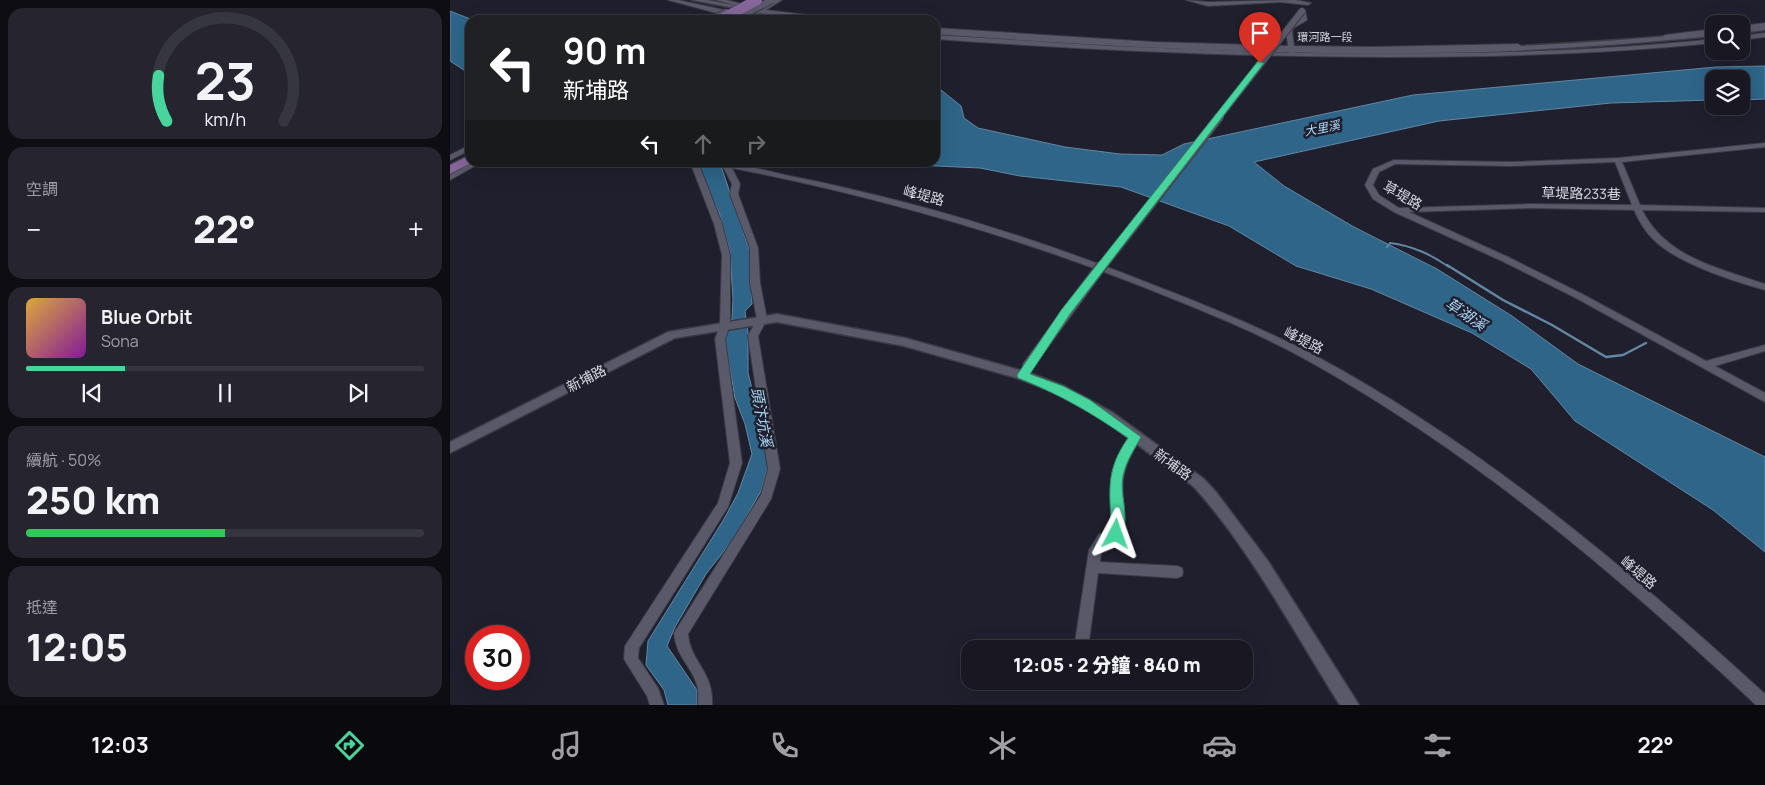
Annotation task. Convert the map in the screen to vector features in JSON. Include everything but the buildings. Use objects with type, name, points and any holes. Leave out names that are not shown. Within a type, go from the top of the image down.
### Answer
[{"type":"main road","points":[[726,11],[757,0]]},
{"type":"main road","points":[[738,15],[767,0]]},
{"type":"main road","points":[[450,164],[465,156]]},
{"type":"main road","points":[[450,172],[465,164]]},
{"type":"street","points":[[671,0],[726,11],[768,15]]},
{"type":"street","points":[[681,0],[726,11],[764,15]]},
{"type":"street","points":[[694,0],[726,11]]},
{"type":"street","points":[[707,0],[726,11]]},
{"type":"street","points":[[719,0],[726,11]]},
{"type":"street","points":[[726,11],[744,0]]},
{"type":"street","points":[[721,15],[750,0]]},
{"type":"street","points":[[744,15],[772,0]]},
{"type":"street","points":[[755,14],[779,0]]},
{"type":"street","points":[[1189,0],[1208,4],[1257,0],[1309,1]]},
{"type":"street","points":[[1025,371],[1072,304],[1309,1]]},
{"type":"street","points":[[1292,51],[1288,29],[1292,25],[1304,20],[1302,10]]},
{"type":"street","points":[[755,14],[760,15]]},
{"type":"street","points":[[1750,32],[1765,30]]},
{"type":"street","name":"環河路一段","points":[[940,34],[1122,47],[1292,51],[1533,52],[1644,45],[1705,37]]},
{"type":"street","points":[[450,153],[465,145]]},
{"type":"street","name":"草堤路","points":[[1765,145],[1618,160],[1510,164],[1394,162],[1372,174],[1369,185],[1376,197],[1397,210],[1505,258],[1579,296],[1765,398]]},
{"type":"street","points":[[450,158],[465,150]]},
{"type":"street","points":[[1618,160],[1647,227],[1662,244],[1672,251],[1765,287]]},
{"type":"street","points":[[450,178],[470,167]]},
{"type":"street","points":[[658,705],[653,693],[630,659],[632,646],[724,504],[736,464],[720,339],[727,324],[726,255],[718,224],[696,167]]},
{"type":"street","points":[[705,705],[703,679],[680,643],[681,633],[767,496],[774,469],[753,336],[759,320],[754,248],[734,194],[736,184],[727,167]]},
{"type":"street","name":"峰堤路","points":[[737,167],[870,195],[972,222],[1030,241],[1093,263],[1199,306],[1298,351],[1334,371],[1441,438],[1534,505],[1615,569],[1698,641],[1765,704]]},
{"type":"street","name":"草堤路233巷","points":[[1397,210],[1531,206],[1765,210]]},
{"type":"street","name":"新埔路","points":[[450,448],[672,335],[727,324],[777,318],[872,334],[1025,371],[1086,403],[1199,482],[1262,566],[1350,705]]},
{"type":"street","points":[[1706,365],[1765,348]]},
{"type":"street","points":[[1083,640],[1095,550],[1103,538],[1116,534],[1118,527],[1116,477],[1124,454],[1135,437]]},
{"type":"street","points":[[1092,567],[1177,572]]},
{"type":"water","points":[[450,11],[465,17],[465,71],[450,61]]},
{"type":"water","points":[[1765,66],[1765,99],[1750,100],[1750,70],[1705,70],[1705,100],[1611,103],[1439,121],[1254,162],[1284,186],[1354,227],[1437,269],[1512,316],[1578,364],[1765,457],[1765,552],[1713,510],[1575,421],[1531,369],[1472,333],[1371,289],[1296,266],[1229,226],[1121,187],[1020,176],[980,168],[940,166],[940,89],[961,106],[964,118],[978,128],[1065,147],[1120,154],[1162,155],[1184,144],[1413,95],[1716,67]]},
{"type":"water","points":[[699,167],[721,167],[750,252],[752,304],[745,311],[748,332],[748,373],[760,419],[768,466],[761,491],[735,537],[706,574],[675,627],[667,646],[697,690],[697,705],[668,705],[664,690],[646,665],[648,641],[724,519],[738,493],[752,454],[745,424],[735,398],[725,340],[732,319],[733,299],[730,251],[719,212],[710,196]]},
{"type":"waterway","points":[[1387,247],[1390,243],[1414,248],[1449,267]]},
{"type":"waterway","points":[[1447,265],[1503,300],[1552,325],[1606,357],[1623,355],[1646,343]]},
{"type":"route","points":[[1116,534],[1118,527],[1116,477],[1124,454],[1135,437],[1107,415],[1086,403],[1059,389],[1022,375],[1066,312],[1260,63]]},
{"type":"water label","name":"大里溪","points":[[1322,128]]},
{"type":"water label","name":"草湖溪","points":[[1466,314]]},
{"type":"water label","name":"頭汴坑溪","points":[[762,417]]}]
